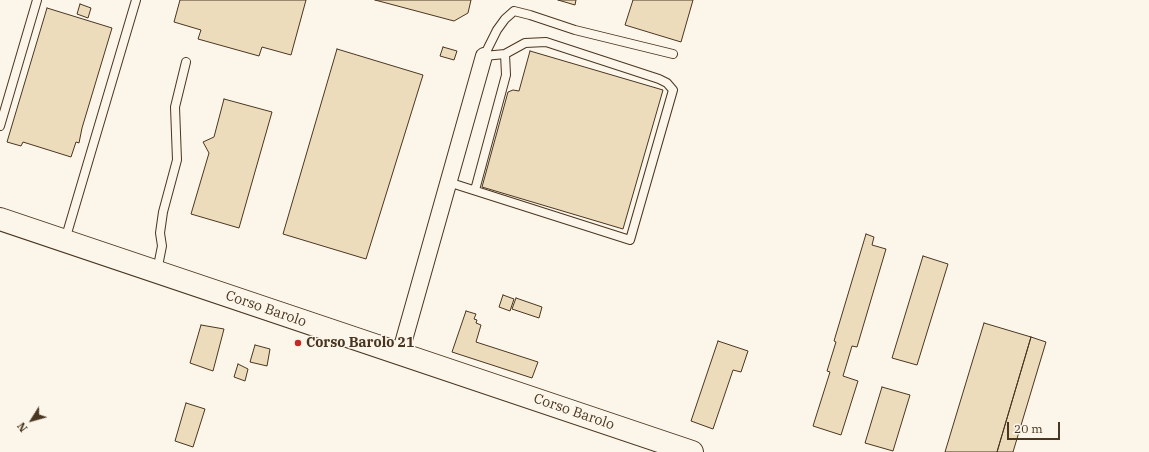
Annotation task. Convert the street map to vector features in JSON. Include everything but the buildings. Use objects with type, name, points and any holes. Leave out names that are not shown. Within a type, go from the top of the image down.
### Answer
[{"type":"main road","name":"Corso Barolo","points":[[0,219],[692,452]]},
{"type":"street","points":[[400,354],[484,56]]},
{"type":"lane","points":[[0,126],[37,0]]},
{"type":"lane","points":[[65,241],[136,0]]},
{"type":"lane","points":[[484,56],[497,30],[505,19],[514,11],[574,30],[673,54]]},
{"type":"lane","points":[[448,182],[630,240],[673,90],[667,82],[546,42],[525,43],[505,54],[484,56]]},
{"type":"lane","points":[[475,190],[506,75],[505,54]]},
{"type":"lane","points":[[157,272],[162,246],[160,233],[163,212],[177,160],[175,107],[186,62]]},
{"type":"place","name":"Corso Barolo 21","points":[[298,343]]}]
